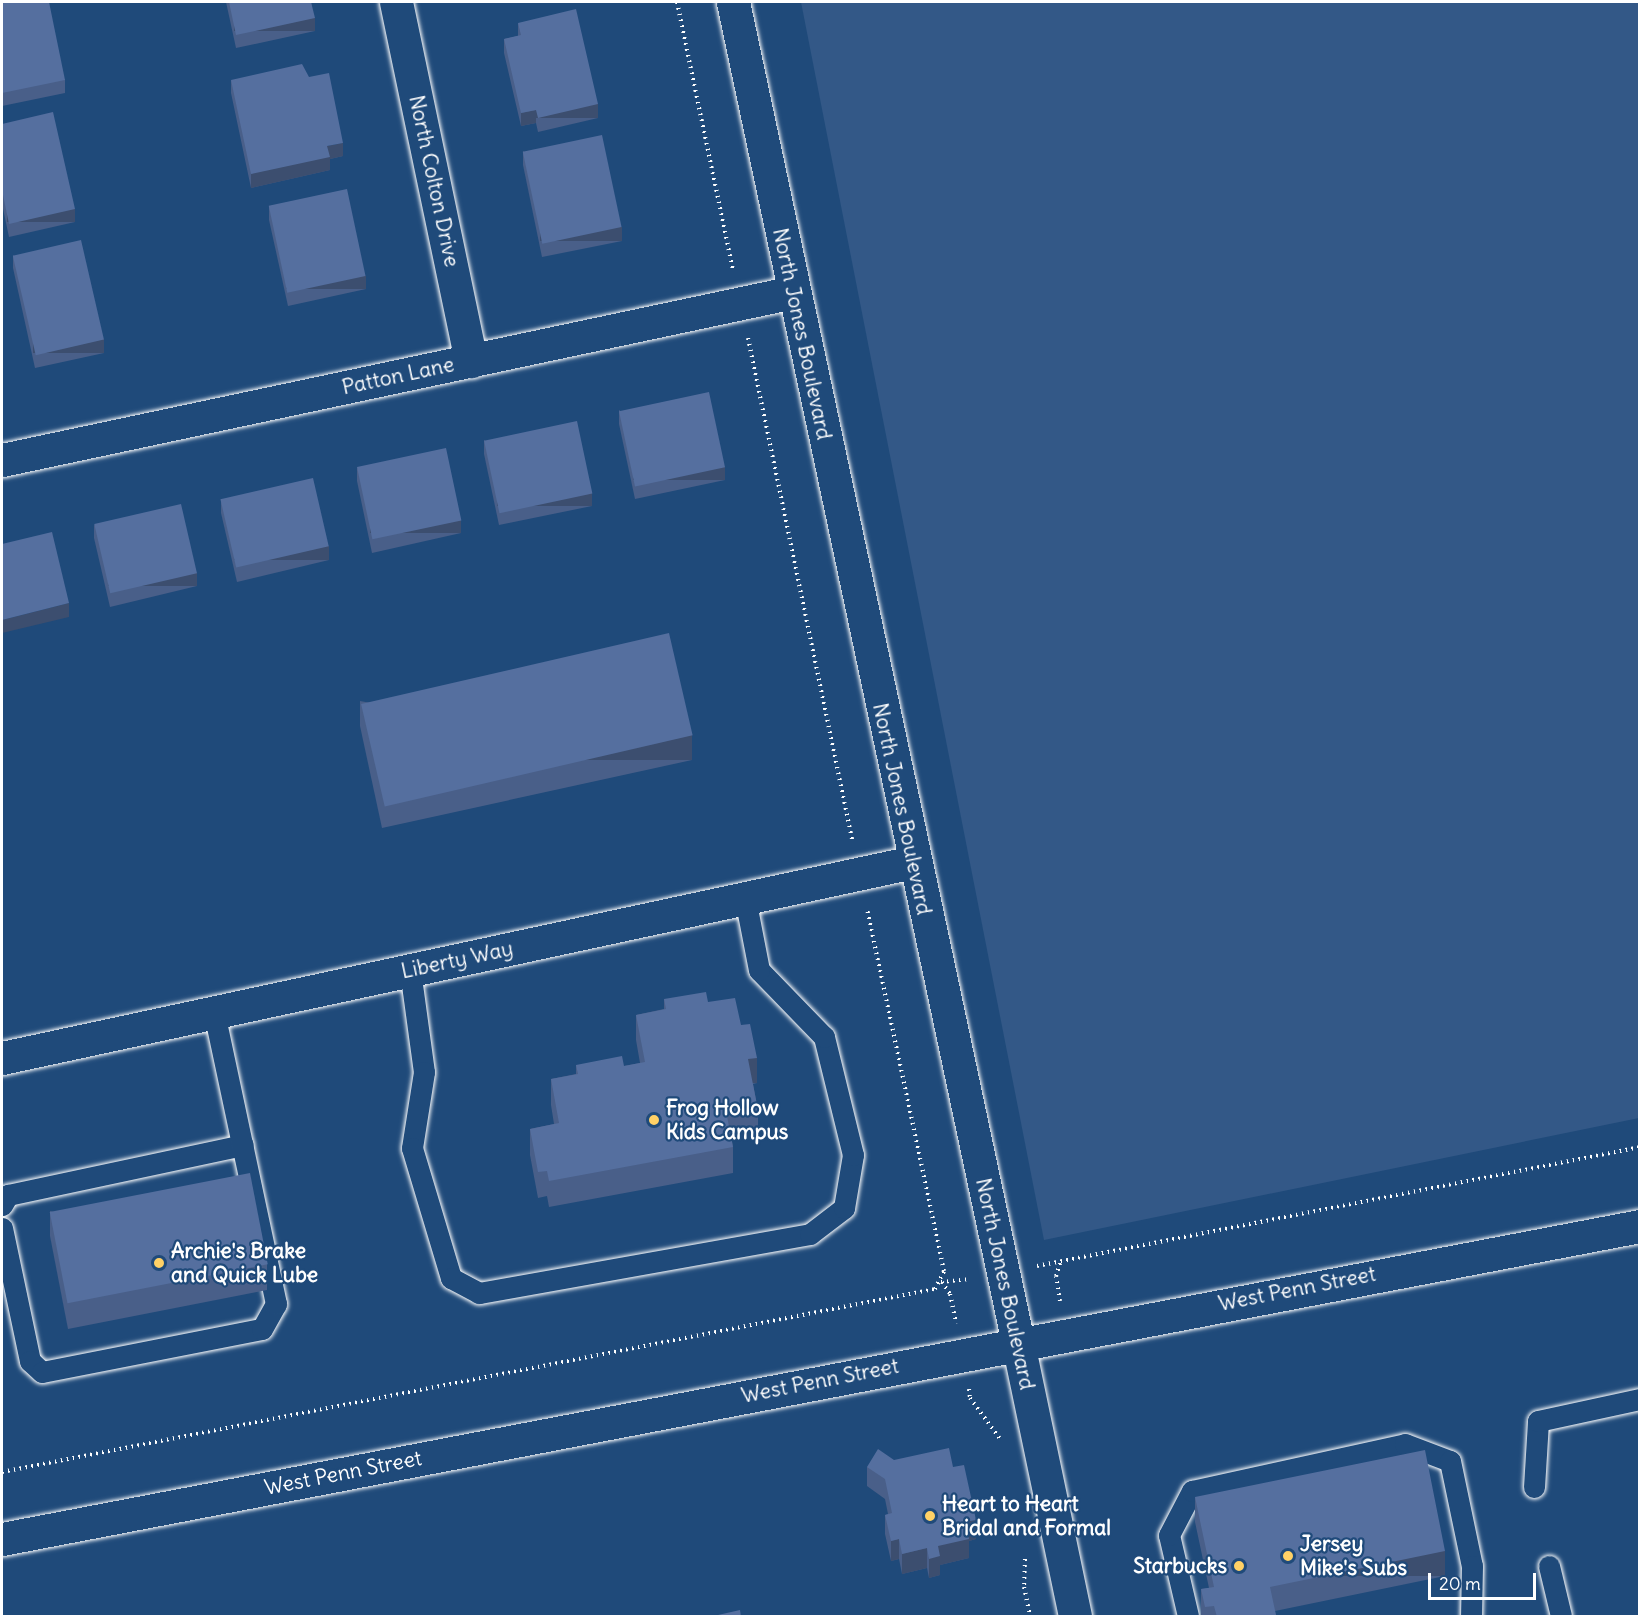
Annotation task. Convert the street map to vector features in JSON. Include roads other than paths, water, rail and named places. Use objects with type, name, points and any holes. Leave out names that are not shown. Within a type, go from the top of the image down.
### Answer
[{"type":"street","name":"North Colton Drive","points":[[396,2],[471,361]]},
{"type":"street","name":"North Jones Boulevard","points":[[733,2],[913,862],[1076,1617]]},
{"type":"street","name":"Patton Lane","points":[[2,460],[794,292]]},
{"type":"street","name":"Liberty Way","points":[[2,1058],[913,862]]},
{"type":"street","name":"West Penn Street","points":[[2,1539],[1018,1342],[1640,1226]]},
{"type":"lane","points":[[410,970],[424,1072],[412,1148],[451,1278],[479,1293],[810,1234],[844,1208],[852,1155],[824,1037],[759,970],[745,898]]},
{"type":"lane","points":[[2,1228],[30,1361],[42,1372],[262,1329],[276,1304],[214,1012]]},
{"type":"lane","points":[[2,1205],[8,1195],[243,1145]]},
{"type":"lane","points":[[1534,1486],[1538,1420],[1640,1399]]},
{"type":"lane","points":[[1188,1617],[1169,1535],[1192,1491],[1405,1444],[1450,1461],[1472,1566],[1471,1617]]},
{"type":"lane","points":[[1549,1566],[1561,1617]]},
{"type":"place","name":"Frog Hollow Kids Campus","points":[[654,1120]]},
{"type":"place","name":"Archie's Brake and Quick Lube","points":[[159,1263]]},
{"type":"place","name":"Heart to Heart Bridal and Formal","points":[[930,1516]]},
{"type":"place","name":"Jersey Mike's Subs","points":[[1288,1556]]},
{"type":"place","name":"Starbucks","points":[[1239,1566]]}]
